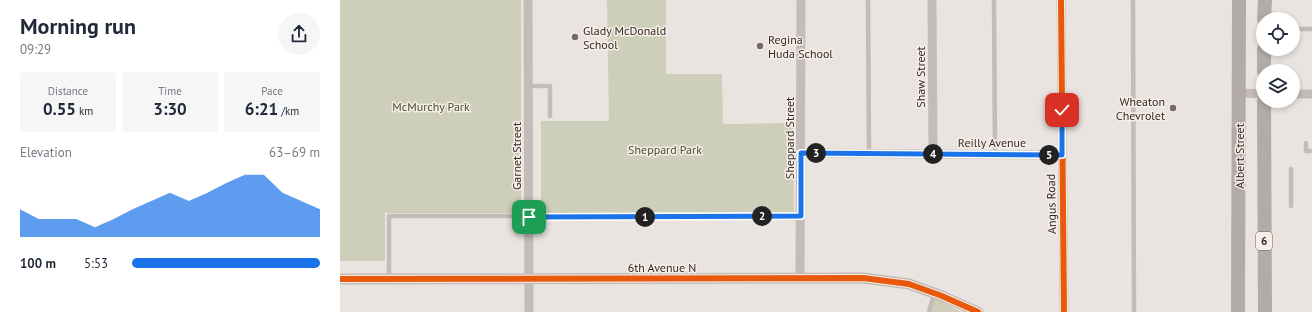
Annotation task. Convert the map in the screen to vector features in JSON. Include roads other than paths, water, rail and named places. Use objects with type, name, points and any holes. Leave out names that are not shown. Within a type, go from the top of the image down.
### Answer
[{"type":"main road","name":"Albert Street","points":[[1238,312],[1240,94],[1239,0]]},
{"type":"main road","points":[[1264,0],[1264,12]]},
{"type":"main road","name":"Albert Street","points":[[1264,108],[1265,312]]},
{"type":"street","name":"Garnet Street","points":[[528,0],[529,312]]},
{"type":"street","name":"Sheppard Street","points":[[800,277],[801,0]]},
{"type":"street","name":"Shaw Street","points":[[932,0],[933,154]]},
{"type":"street","name":"Angus Road","points":[[1061,0],[1064,312]]},
{"type":"street","points":[[1240,94],[1256,94]]},
{"type":"street","points":[[1300,94],[1312,94]]},
{"type":"street","name":"Reilly Avenue","points":[[801,153],[1062,155]]},
{"type":"street","name":"6th Avenue N","points":[[340,279],[863,278],[909,284],[978,312]]},
{"type":"lane","points":[[868,0],[869,154]]},
{"type":"lane","points":[[994,0],[995,154]]},
{"type":"lane","points":[[1133,0],[1134,312]]},
{"type":"lane","points":[[1300,29],[1312,29]]},
{"type":"lane","points":[[528,86],[550,86],[550,116]]},
{"type":"lane","points":[[1306,143],[1306,151],[1310,151]]},
{"type":"lane","points":[[1291,169],[1291,206]]},
{"type":"lane","points":[[389,279],[389,216],[801,216]]},
{"type":"lane","points":[[929,312],[934,294]]},
{"type":"place","name":"Glady McDonald School","points":[[575,37]]},
{"type":"place","name":"Regina Huda School","points":[[760,46]]},
{"type":"place","name":"Wheaton Chevrolet","points":[[1173,108]]},
{"type":"park label","name":"McMurchy Park","points":[[431,106]]},
{"type":"park label","name":"Sheppard Park","points":[[665,149]]}]
